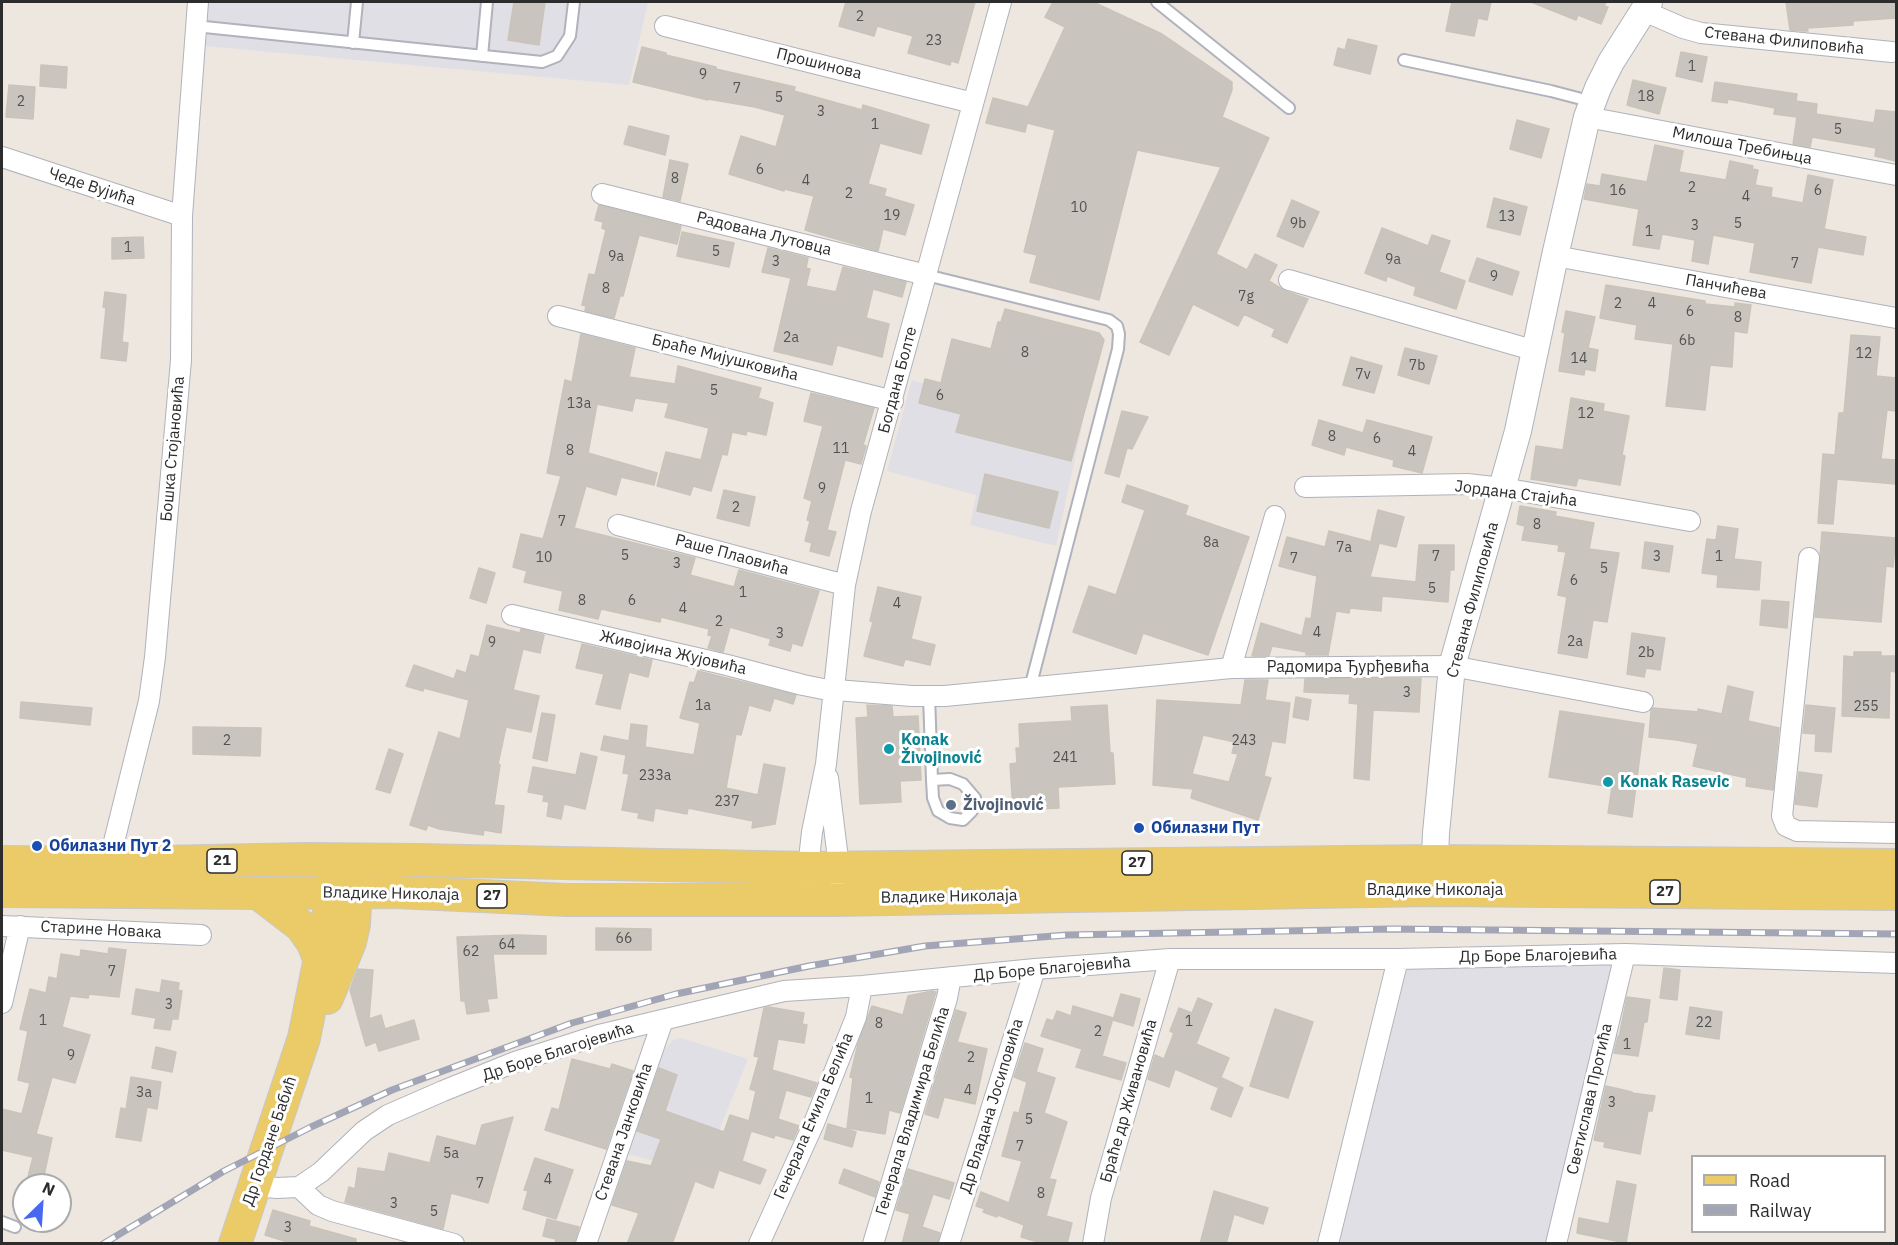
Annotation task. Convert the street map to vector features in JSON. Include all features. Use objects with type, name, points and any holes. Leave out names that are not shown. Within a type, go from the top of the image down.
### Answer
[{"type":"main road","name":"Владике Николаја","points":[[2,891],[346,860],[1434,875],[1896,894]]},
{"type":"main road","name":"Др Гордане Бабић","points":[[304,1038],[329,995],[350,942],[354,924],[345,892],[346,860]]},
{"type":"main road","name":"Владике Николаја","points":[[2,862],[98,882],[258,893],[345,892],[567,900],[824,900],[1434,875],[1896,865]]},
{"type":"main road","name":"Др Гордане Бабић","points":[[235,1244],[304,1038],[320,961],[345,892]]},
{"type":"main road","points":[[258,893],[301,926],[313,943],[320,961]]},
{"type":"street","name":"Бошка Стојановића","points":[[83,928],[146,712],[155,657],[181,360],[182,216],[198,2]]},
{"type":"street","name":"Богдана Болте","points":[[824,900],[807,868],[826,764],[840,615],[845,585],[861,511],[1001,2]]},
{"type":"street","name":"Стевана Филиповића","points":[[1434,875],[1452,666],[1503,488],[1590,109],[1611,62],[1647,6],[1683,28],[1701,33],[1892,52]]},
{"type":"street","name":"Прошинова","points":[[665,26],[973,103]]},
{"type":"street","name":"Милоша Требињца","points":[[1590,109],[1896,176]]},
{"type":"street","name":"Чеде Вујића","points":[[2,157],[182,216]]},
{"type":"street","name":"Радована Лутовца","points":[[602,194],[926,275]]},
{"type":"street","name":"Панчићева","points":[[1555,256],[1896,318]]},
{"type":"street","points":[[1289,280],[1536,351]]},
{"type":"street","name":"Браће Мијушковића","points":[[558,316],[892,401]]},
{"type":"street","name":"Јордана Стајића","points":[[1305,487],[1467,484],[1690,520]]},
{"type":"street","points":[[1231,668],[1275,516]]},
{"type":"street","name":"Раше Плаовића","points":[[618,525],[845,585]]},
{"type":"street","points":[[1809,558],[1782,816],[1786,826],[1797,831],[1896,833]]},
{"type":"street","name":"Живојина Жујовића","points":[[512,615],[803,685],[834,690]]},
{"type":"street","name":"Радомира Ђурђевића","points":[[834,690],[929,696],[1231,668],[1452,666],[1643,702]]},
{"type":"street","name":"Богдана Болте","points":[[824,900],[839,867],[826,764]]},
{"type":"street","points":[[2,1003],[10,926]]},
{"type":"street","name":"Старине Новака","points":[[10,926],[201,935]]},
{"type":"street","name":"Др Боре Благојевића","points":[[299,1186],[321,1172],[364,1131],[397,1111],[515,1062],[599,1035],[783,991],[1170,959],[1398,959],[1625,954],[1896,963]]},
{"type":"street","name":"Светислава Протића","points":[[1556,1244],[1625,954]]},
{"type":"street","name":"Браће др Живановића","points":[[1093,1244],[1101,1198],[1170,959]]},
{"type":"street","points":[[1328,1244],[1398,959]]},
{"type":"street","name":"Др Владана Јосиповића","points":[[949,1244],[1035,969]]},
{"type":"street","name":"Генерала Владимира Белића","points":[[873,1244],[947,998],[951,977]]},
{"type":"street","name":"Генерала Емила Белића","points":[[759,1244],[814,1123],[856,1017],[862,986]]},
{"type":"street","name":"Стевана Јанковића","points":[[586,1244],[663,1020]]},
{"type":"street","points":[[254,1186],[283,1189],[299,1186],[309,1198],[332,1210],[454,1244]]},
{"type":"lane","points":[[353,43],[357,2]]},
{"type":"lane","points":[[482,56],[487,2]]},
{"type":"lane","points":[[195,26],[542,62],[557,56],[570,36],[574,2]]},
{"type":"lane","points":[[1156,2],[1289,108]]},
{"type":"lane","points":[[1404,60],[1559,92],[1590,109]]},
{"type":"lane","points":[[926,275],[1109,320],[1117,326],[1118,349],[1030,688]]},
{"type":"lane","points":[[929,696],[932,780],[933,798],[938,811],[950,818],[963,820],[972,811],[975,798],[963,784],[950,779],[932,780]]},
{"type":"shaded area","points":[[198,2],[648,2],[629,85],[194,45]]},
{"type":"shaded area","points":[[912,380],[1082,426],[1056,546],[970,525],[976,495],[887,471]]},
{"type":"shaded area","points":[[1625,954],[1556,1243],[1328,1244],[1398,959]]},
{"type":"shaded area","points":[[681,1038],[748,1059],[702,1173],[623,1153],[660,1055],[673,1040]]},
{"type":"building","points":[[514,2],[545,2],[539,45],[508,40]]},
{"type":"building","points":[[846,2],[975,2],[958,63],[951,61],[950,65],[908,53],[913,36],[877,26],[874,36],[839,26]]},
{"type":"building","points":[[1053,2],[1093,2],[1162,34],[1232,82],[1232,90],[1222,117],[1269,138],[1216,254],[1247,270],[1255,254],[1277,265],[1269,281],[1285,291],[1308,299],[1287,343],[1272,336],[1275,329],[1244,314],[1238,326],[1193,304],[1169,355],[1140,342],[1221,167],[1137,150],[1099,300],[1030,282],[1037,255],[1024,252],[1055,130],[1027,123],[1025,132],[986,123],[993,98],[1028,107],[1065,27],[1045,17]]},
{"type":"building","points":[[1452,2],[1491,2],[1487,20],[1478,18],[1474,36],[1446,31]]},
{"type":"building","points":[[1531,2],[1606,2],[1604,6],[1608,7],[1601,24],[1578,15],[1576,20]]},
{"type":"building","points":[[1786,2],[1896,2],[1896,18],[1853,21],[1853,25],[1807,28],[1808,31],[1790,30]]},
{"type":"building","points":[[1348,39],[1377,46],[1370,74],[1334,65],[1338,48],[1345,50]]},
{"type":"building","points":[[642,47],[716,67],[716,69],[795,87],[794,91],[862,110],[863,105],[929,125],[921,154],[880,143],[868,184],[886,189],[884,196],[914,205],[905,235],[883,229],[878,251],[805,230],[814,196],[784,189],[784,191],[729,174],[741,136],[776,147],[785,115],[633,82]]},
{"type":"building","points":[[1681,52],[1707,57],[1702,82],[1676,76]]},
{"type":"building","points":[[41,65],[67,67],[66,88],[40,86]]},
{"type":"building","points":[[1633,80],[1666,88],[1659,114],[1627,105]]},
{"type":"building","points":[[1715,82],[1797,94],[1796,101],[1817,104],[1816,114],[1874,123],[1876,110],[1896,112],[1896,161],[1875,156],[1876,148],[1812,137],[1810,147],[1793,144],[1797,117],[1774,114],[1775,108],[1728,99],[1727,103],[1712,101]]},
{"type":"building","points":[[9,85],[35,87],[33,119],[6,117]]},
{"type":"building","points":[[1517,120],[1549,129],[1541,158],[1510,149]]},
{"type":"building","points":[[629,126],[669,136],[665,155],[624,144]]},
{"type":"building","points":[[1655,145],[1683,151],[1679,172],[1726,180],[1730,161],[1753,166],[1752,169],[1758,170],[1755,185],[1772,188],[1771,197],[1803,203],[1808,175],[1833,180],[1824,229],[1866,237],[1863,255],[1818,247],[1811,283],[1750,272],[1755,243],[1713,235],[1708,264],[1692,261],[1695,240],[1662,234],[1659,249],[1633,245],[1639,209],[1584,199],[1587,184],[1600,186],[1602,174],[1647,182]]},
{"type":"building","points":[[670,160],[688,164],[680,201],[663,197]]},
{"type":"building","points":[[1494,198],[1527,207],[1520,235],[1487,227]]},
{"type":"building","points":[[1292,200],[1319,212],[1303,247],[1277,236]]},
{"type":"building","points":[[599,205],[681,226],[677,244],[639,235],[623,296],[620,296],[614,318],[585,311],[586,306],[582,305],[589,274],[595,275],[606,230],[602,228],[603,222],[595,220]]},
{"type":"building","points":[[1382,228],[1428,246],[1432,235],[1450,241],[1439,272],[1465,281],[1456,309],[1414,295],[1416,287],[1387,276],[1386,281],[1365,273]]},
{"type":"building","points":[[682,232],[734,243],[729,267],[677,256]]},
{"type":"building","points":[[143,237],[144,258],[112,259],[112,238]]},
{"type":"building","points":[[768,248],[808,258],[806,268],[810,269],[806,286],[836,292],[843,267],[906,282],[902,297],[873,289],[866,318],[889,324],[882,357],[837,345],[832,365],[774,351],[791,278],[762,272]]},
{"type":"building","points":[[1477,258],[1519,272],[1512,295],[1469,281]]},
{"type":"building","points":[[1606,285],[1705,301],[1705,304],[1735,307],[1735,303],[1751,305],[1747,333],[1734,331],[1732,367],[1710,365],[1705,410],[1666,406],[1673,344],[1635,339],[1637,325],[1600,318]]},
{"type":"building","points":[[105,292],[126,295],[122,342],[128,343],[126,361],[101,358],[106,308],[103,307]]},
{"type":"building","points":[[1005,309],[1099,333],[1104,340],[1071,461],[956,432],[961,414],[919,403],[925,379],[941,383],[952,339],[991,349],[998,322],[1001,322]]},
{"type":"building","points":[[1566,311],[1595,317],[1588,348],[1598,350],[1595,371],[1585,369],[1584,375],[1559,371]]},
{"type":"building","points":[[581,334],[635,348],[629,377],[675,384],[678,366],[761,388],[758,398],[773,403],[766,435],[747,431],[746,435],[732,432],[727,455],[722,454],[711,491],[693,486],[690,495],[657,486],[666,452],[701,460],[709,428],[665,417],[669,403],[635,398],[632,411],[597,404],[588,453],[657,473],[654,485],[621,477],[616,495],[586,486],[574,528],[695,558],[690,575],[734,587],[739,570],[819,591],[802,646],[792,643],[790,651],[769,645],[771,639],[730,627],[723,652],[708,648],[712,636],[708,635],[709,629],[661,617],[660,622],[601,609],[598,619],[559,610],[563,591],[524,582],[527,571],[513,567],[521,534],[543,539],[561,476],[547,473],[565,380],[572,382]]},
{"type":"building","points":[[1851,335],[1880,337],[1876,376],[1896,378],[1896,411],[1887,410],[1881,459],[1896,460],[1896,484],[1837,479],[1833,524],[1818,523],[1823,454],[1835,455],[1839,413],[1844,413]]},
{"type":"building","points":[[1405,348],[1437,356],[1429,384],[1398,375]]},
{"type":"building","points":[[1351,357],[1382,366],[1374,393],[1343,385]]},
{"type":"building","points":[[811,393],[874,408],[863,445],[866,446],[861,464],[845,460],[827,530],[836,532],[829,556],[810,551],[812,543],[805,541],[812,501],[804,498],[823,426],[804,421]]},
{"type":"building","points":[[1571,398],[1604,404],[1603,411],[1629,416],[1622,455],[1625,456],[1620,485],[1578,478],[1576,486],[1531,479],[1536,446],[1563,450]]},
{"type":"building","points":[[1122,411],[1148,417],[1132,449],[1127,448],[1119,477],[1105,473]]},
{"type":"building","points":[[1319,420],[1363,433],[1367,420],[1432,437],[1422,473],[1393,466],[1394,460],[1346,447],[1344,455],[1312,445]]},
{"type":"building","points":[[985,474],[1058,492],[1049,528],[977,511]]},
{"type":"building","points":[[1127,485],[1188,506],[1185,515],[1249,537],[1208,655],[1143,633],[1136,654],[1073,632],[1089,586],[1116,595],[1145,510],[1122,502]]},
{"type":"building","points":[[724,490],[755,497],[749,526],[717,518]]},
{"type":"building","points":[[1520,506],[1556,512],[1555,516],[1594,523],[1589,549],[1619,553],[1607,622],[1593,620],[1587,658],[1558,653],[1567,597],[1558,595],[1566,552],[1558,551],[1559,545],[1522,540],[1525,526],[1517,524]]},
{"type":"building","points":[[1378,510],[1404,517],[1396,547],[1371,541]]},
{"type":"building","points":[[1718,526],[1738,529],[1734,559],[1761,562],[1759,590],[1717,587],[1718,575],[1702,573],[1707,539],[1716,540]]},
{"type":"building","points":[[1329,531],[1379,544],[1370,577],[1416,582],[1419,545],[1454,545],[1454,570],[1450,570],[1448,602],[1382,596],[1381,611],[1350,608],[1349,613],[1336,611],[1328,655],[1306,655],[1306,652],[1272,646],[1269,656],[1252,656],[1261,623],[1302,636],[1306,618],[1311,619],[1317,576],[1279,566],[1287,537],[1325,547]]},
{"type":"building","points":[[1822,532],[1896,538],[1893,567],[1886,566],[1881,622],[1815,617]]},
{"type":"building","points":[[1645,542],[1673,546],[1669,572],[1642,568]]},
{"type":"building","points":[[479,568],[495,573],[486,603],[470,598]]},
{"type":"building","points":[[878,587],[921,597],[911,639],[935,645],[930,665],[905,659],[903,666],[864,656],[873,622],[870,621]]},
{"type":"building","points":[[1762,600],[1789,602],[1787,628],[1760,625]]},
{"type":"building","points":[[487,625],[520,633],[521,629],[544,635],[540,653],[523,649],[513,690],[539,696],[531,732],[506,727],[498,764],[500,765],[494,805],[504,806],[501,833],[484,830],[483,835],[439,829],[428,825],[426,830],[410,825],[439,732],[460,739],[469,700],[424,688],[423,691],[406,686],[414,665],[454,679],[457,670],[466,673],[471,655],[479,657]]},
{"type":"building","points":[[1632,633],[1665,638],[1660,670],[1646,668],[1644,677],[1627,674]]},
{"type":"building","points":[[582,644],[652,660],[648,677],[629,672],[620,709],[596,704],[604,674],[576,668]]},
{"type":"building","points":[[1854,652],[1881,652],[1881,656],[1896,656],[1896,672],[1890,671],[1889,718],[1842,716],[1844,656],[1854,657]]},
{"type":"building","points":[[698,671],[796,695],[793,704],[774,698],[770,711],[749,705],[741,735],[736,734],[726,788],[758,795],[764,764],[785,768],[775,824],[752,828],[753,821],[688,808],[687,814],[655,808],[653,821],[638,818],[639,813],[622,810],[629,774],[623,773],[626,755],[601,750],[604,736],[629,741],[631,724],[647,726],[645,747],[694,755],[700,723],[680,718],[690,682],[694,683]]},
{"type":"building","points":[[1421,678],[1419,712],[1373,710],[1369,780],[1354,778],[1358,704],[1349,703],[1350,694],[1304,692],[1305,679]]},
{"type":"building","points":[[1245,680],[1268,680],[1265,700],[1290,703],[1285,743],[1272,741],[1264,776],[1271,778],[1258,820],[1191,798],[1193,789],[1153,785],[1157,700],[1241,705]],"holes":[[[1203,735],[1235,742],[1232,753],[1238,754],[1229,782],[1192,774]]]},
{"type":"building","points":[[1728,686],[1753,692],[1748,721],[1779,728],[1773,790],[1746,786],[1747,778],[1693,766],[1698,744],[1649,737],[1653,708],[1698,712],[1698,709],[1722,714]]},
{"type":"building","points":[[1296,697],[1311,700],[1308,720],[1293,717]]},
{"type":"building","points":[[21,702],[92,708],[90,725],[20,718]]},
{"type":"building","name":"Konak Živojinović","points":[[867,705],[892,706],[893,717],[918,716],[921,780],[900,781],[901,802],[860,804],[856,718],[868,717]]},
{"type":"building","points":[[1107,705],[1110,753],[1113,753],[1115,784],[1058,787],[1059,808],[1013,810],[1010,764],[1017,763],[1016,748],[1020,748],[1019,724],[1072,721],[1071,707]]},
{"type":"building","points":[[1806,705],[1835,708],[1831,752],[1815,751],[1816,734],[1803,733]]},
{"type":"building","name":"Konak Rasevic","points":[[1560,711],[1644,724],[1632,817],[1608,813],[1612,787],[1549,777]]},
{"type":"building","points":[[542,713],[555,715],[547,761],[533,758]]},
{"type":"building","points":[[193,727],[261,728],[260,756],[193,754]]},
{"type":"building","points":[[389,749],[403,754],[390,793],[376,789]]},
{"type":"building","points":[[581,753],[597,757],[585,809],[564,804],[561,819],[547,816],[549,802],[543,801],[544,795],[528,792],[533,767],[576,775]]},
{"type":"building","points":[[1799,772],[1822,775],[1817,807],[1795,804]]},
{"type":"building","points":[[596,928],[651,929],[651,950],[596,950]]},
{"type":"building","points":[[546,936],[546,954],[493,954],[497,998],[487,999],[489,1011],[467,1014],[465,1001],[461,1001],[457,937]]},
{"type":"building","points":[[109,948],[126,950],[119,997],[89,994],[88,998],[70,996],[62,1027],[90,1035],[75,1083],[52,1077],[36,1134],[52,1138],[45,1173],[29,1173],[33,1157],[2,1150],[2,1109],[22,1114],[30,1083],[18,1080],[28,1031],[20,1029],[30,989],[46,993],[49,977],[57,979],[61,954],[80,957],[81,950],[108,954]]},
{"type":"building","points":[[1664,968],[1680,970],[1677,1000],[1660,998]]},
{"type":"building","points":[[358,969],[373,970],[369,1019],[381,1015],[385,1029],[414,1020],[419,1039],[379,1051],[376,1042],[366,1046],[350,990]]},
{"type":"building","points":[[162,980],[179,983],[178,990],[182,991],[178,1019],[172,1019],[170,1030],[154,1028],[156,1018],[132,1014],[136,989],[160,993]]},
{"type":"building","points":[[936,992],[900,1113],[889,1110],[885,1134],[847,1128],[853,1078],[850,1077],[858,1044],[872,1006],[903,1015],[908,996]]},
{"type":"building","points":[[1121,994],[1140,999],[1133,1026],[1113,1020]]},
{"type":"building","points":[[1627,997],[1650,1000],[1638,1056],[1614,1053]]},
{"type":"building","points":[[1198,998],[1212,1004],[1196,1044],[1229,1058],[1217,1087],[1175,1069],[1169,1087],[1148,1079],[1155,1055],[1164,1059],[1174,1033],[1170,1031],[1179,1008],[1192,1013]]},
{"type":"building","points":[[1073,1006],[1113,1018],[1102,1056],[1126,1063],[1121,1080],[1076,1067],[1082,1049],[1041,1036],[1047,1019],[1053,1021],[1057,1011],[1071,1016]]},
{"type":"building","points":[[1690,1007],[1722,1012],[1719,1039],[1686,1034]]},
{"type":"building","points":[[764,1008],[804,1013],[802,1024],[807,1025],[804,1043],[778,1039],[772,1070],[817,1083],[811,1097],[786,1090],[778,1119],[799,1126],[793,1140],[775,1135],[774,1138],[751,1131],[742,1161],[766,1170],[760,1184],[719,1170],[713,1188],[695,1181],[672,1244],[627,1244],[639,1213],[612,1205],[627,1161],[651,1166],[661,1139],[637,1131],[659,1068],[677,1075],[665,1111],[724,1132],[730,1115],[749,1121],[756,1091],[750,1089],[759,1057],[754,1056]]},
{"type":"building","points":[[1275,1009],[1313,1022],[1288,1098],[1250,1086]]},
{"type":"building","points":[[956,1010],[966,1013],[957,1042],[987,1049],[975,1104],[944,1097],[938,1118],[925,1114]]},
{"type":"building","points":[[1025,1043],[1043,1049],[1036,1072],[1055,1078],[1044,1113],[1067,1122],[1049,1179],[1056,1180],[1046,1216],[1072,1223],[1067,1244],[1045,1244],[1021,1237],[1024,1225],[983,1212],[985,1209],[976,1206],[981,1192],[1009,1203],[1022,1161],[1002,1156],[1014,1112],[1019,1113],[1027,1082],[1014,1077]]},
{"type":"building","points":[[156,1047],[176,1052],[172,1072],[152,1068]]},
{"type":"building","points":[[572,1059],[610,1069],[612,1064],[633,1071],[606,1149],[545,1130],[552,1108],[559,1110]]},
{"type":"building","points":[[131,1077],[161,1082],[157,1109],[147,1107],[141,1141],[116,1137],[121,1108],[126,1109]]},
{"type":"building","points":[[1222,1078],[1243,1088],[1231,1117],[1211,1109]]},
{"type":"building","points":[[1606,1086],[1631,1093],[1655,1096],[1652,1111],[1648,1111],[1640,1154],[1604,1147],[1605,1142],[1594,1140]]},
{"type":"building","points":[[513,1117],[488,1203],[451,1193],[443,1229],[345,1202],[349,1187],[355,1189],[358,1168],[385,1172],[389,1153],[430,1163],[437,1136],[476,1146],[482,1125]]},
{"type":"building","points":[[828,1124],[856,1132],[852,1147],[824,1139]]},
{"type":"building","points":[[535,1158],[573,1170],[556,1219],[523,1209],[528,1191],[524,1190]]},
{"type":"building","points":[[844,1169],[879,1182],[875,1197],[839,1183]]},
{"type":"building","points":[[908,1169],[954,1183],[949,1199],[933,1194],[922,1227],[940,1233],[937,1244],[902,1244],[910,1214],[896,1210]]},
{"type":"building","points":[[1617,1181],[1636,1185],[1626,1243],[1577,1233],[1579,1218],[1609,1224]]},
{"type":"building","points":[[1214,1191],[1268,1208],[1263,1224],[1234,1214],[1226,1244],[1200,1244]]},
{"type":"building","points":[[273,1210],[310,1221],[309,1226],[356,1239],[356,1244],[294,1244],[265,1235]]},
{"type":"building","points":[[547,1219],[579,1227],[574,1244],[555,1244],[556,1239],[543,1236]]},
{"type":"railway","points":[[103,1244],[224,1171],[311,1127],[392,1090],[572,1023],[676,994],[809,966],[925,946],[1067,935],[1392,929],[1896,934]]},
{"type":"place","name":"Konak Živojinović","points":[[889,749]]},
{"type":"place","name":"Konak Rasevic","points":[[1608,782]]},
{"type":"place","name":"Živojinović","points":[[951,805]]},
{"type":"place","name":"Обилазни Пут","points":[[1139,828]]},
{"type":"place","name":"Обилазни Пут 2","points":[[37,846]]}]
